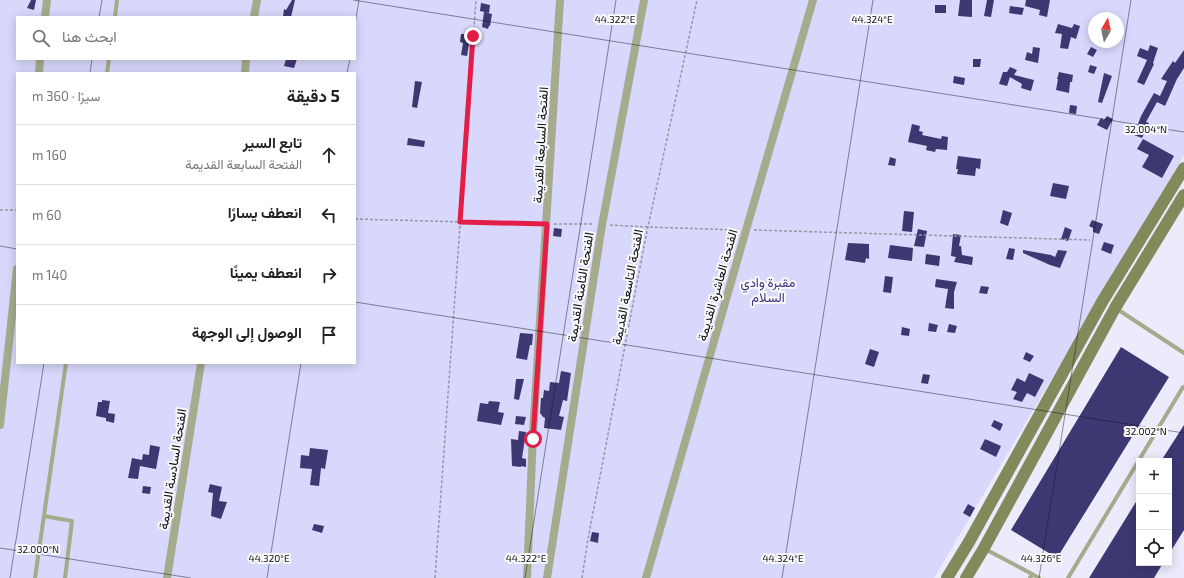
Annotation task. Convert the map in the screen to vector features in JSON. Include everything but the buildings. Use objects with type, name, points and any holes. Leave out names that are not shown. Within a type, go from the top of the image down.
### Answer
[{"type":"main road","points":[[947,578],[969,542],[1102,302],[1184,168]]},
{"type":"main road","points":[[966,578],[984,548],[1114,308],[1184,195]]},
{"type":"street","points":[[45,16],[47,0]]},
{"type":"street","points":[[254,16],[257,0]]},
{"type":"street","name":"الفتحة السابعة القديمة","points":[[527,578],[533,439],[560,0]]},
{"type":"street","name":"الفتحة الثامنة القديمة","points":[[547,578],[602,225],[644,0]]},
{"type":"street","name":"الفتحة العاشرة القديمة","points":[[646,578],[813,0]]},
{"type":"street","points":[[38,72],[40,60]]},
{"type":"street","points":[[244,72],[246,60]]},
{"type":"street","points":[[0,425],[16,278]]},
{"type":"street","name":"الفتحة السادسة القديمة","points":[[167,578],[201,364]]},
{"type":"lane","points":[[115,16],[117,0]]},
{"type":"lane","points":[[107,72],[109,60]]},
{"type":"lane","points":[[1114,308],[1184,353]]},
{"type":"lane","points":[[35,578],[66,364]]},
{"type":"lane","points":[[1068,578],[1183,387]]},
{"type":"lane","points":[[44,516],[72,521],[65,578]]},
{"type":"lane","points":[[984,548],[1031,576],[1039,578]]},
{"type":"path","points":[[435,578],[476,0]]},
{"type":"path","name":"الفتحة التاسعة القديمة","points":[[582,578],[648,227],[697,0]]},
{"type":"path","points":[[0,210],[16,210]]},
{"type":"path","points":[[356,219],[1090,240]]},
{"type":"green space","name":"مقبرة وادي السلام","points":[[0,0],[1184,0],[1184,155],[934,578],[0,578]]},
{"type":"route","points":[[473,36],[460,222],[547,224],[533,439]]}]
